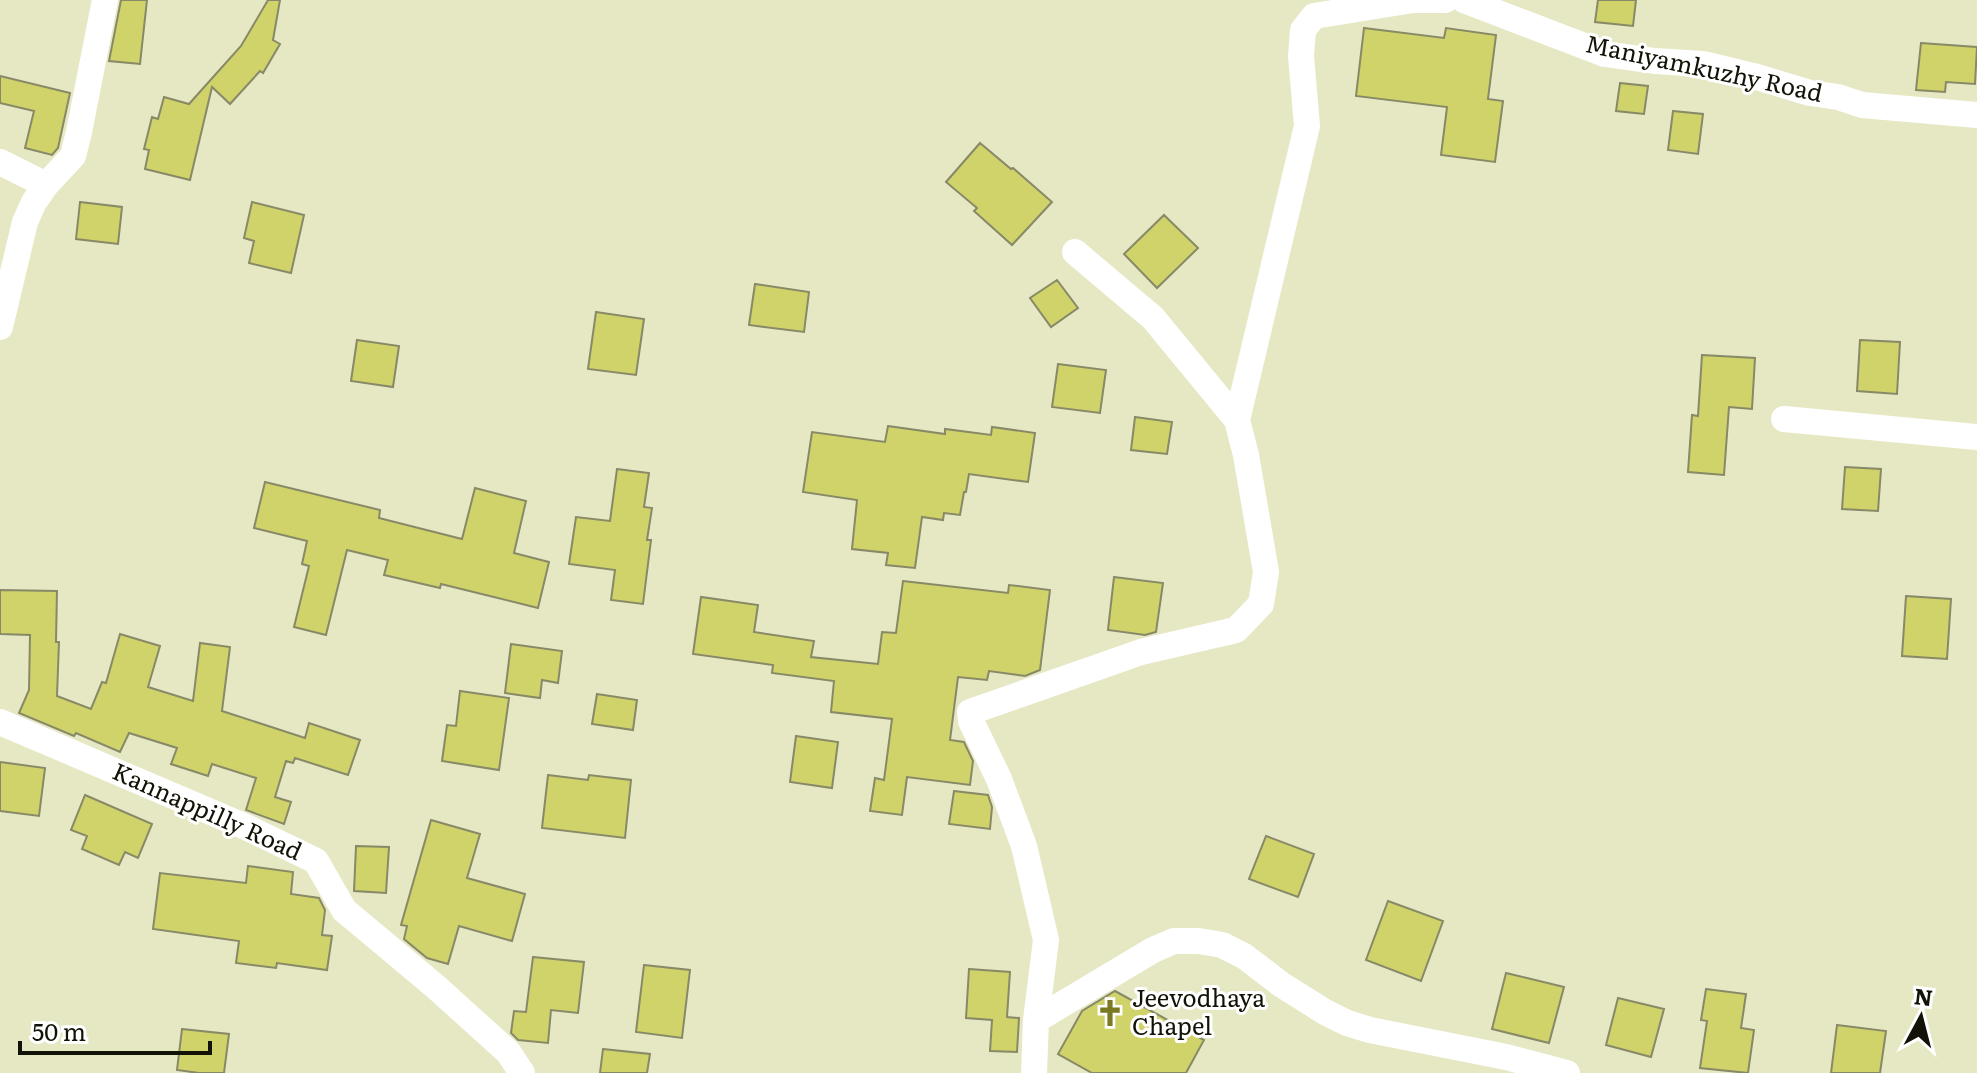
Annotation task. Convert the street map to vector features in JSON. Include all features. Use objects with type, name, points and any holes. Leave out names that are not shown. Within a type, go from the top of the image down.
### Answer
[{"type":"street","points":[[0,327],[25,222],[46,185],[73,156],[105,0]]},
{"type":"street","points":[[1237,420],[1307,126],[1301,56],[1303,30],[1314,16],[1413,0],[1445,0]]},
{"type":"street","name":"Maniyamkuzhy Road","points":[[1464,0],[1605,54],[1703,64],[1862,105],[1977,115]]},
{"type":"street","points":[[0,162],[46,185]]},
{"type":"street","points":[[1034,1073],[1036,1020],[1046,940],[1024,846],[999,779],[971,721],[970,712],[1141,652],[1236,630],[1261,604],[1266,572],[1237,420],[1153,318],[1075,252]]},
{"type":"street","points":[[1784,419],[1977,437]]},
{"type":"street","name":"Kannappilly Road","points":[[0,722],[246,827],[316,861],[344,910],[508,1052],[522,1073]]},
{"type":"street","points":[[1036,1020],[1153,950],[1174,941],[1199,941],[1222,945],[1244,956],[1282,985],[1347,1023],[1567,1073]]},
{"type":"building","points":[[121,0],[147,0],[140,64],[109,61]]},
{"type":"building","points":[[268,0],[280,0],[273,40],[280,44],[263,73],[260,71],[230,104],[212,87],[190,180],[145,169],[149,150],[144,149],[152,117],[158,119],[164,97],[189,104],[241,46]]},
{"type":"building","points":[[1598,0],[1636,0],[1633,26],[1595,22]]},
{"type":"building","points":[[1364,28],[1444,38],[1446,28],[1496,35],[1488,99],[1503,101],[1495,162],[1441,155],[1447,107],[1356,96]]},
{"type":"building","points":[[1921,43],[1977,47],[1975,84],[1946,82],[1945,92],[1916,90]]},
{"type":"building","points":[[0,76],[70,93],[58,148],[52,155],[25,148],[34,111],[0,103]]},
{"type":"building","points":[[1620,83],[1648,86],[1644,114],[1616,111]]},
{"type":"building","points":[[1673,111],[1703,114],[1698,154],[1668,150]]},
{"type":"building","points":[[980,143],[1052,202],[1012,245],[974,211],[977,208],[946,182]]},
{"type":"building","points":[[80,202],[122,207],[118,244],[76,239]]},
{"type":"building","points":[[252,202],[304,215],[291,273],[249,263],[254,241],[244,238]]},
{"type":"building","points":[[1164,215],[1198,248],[1157,288],[1124,254]]},
{"type":"building","points":[[1057,280],[1078,308],[1051,327],[1030,298]]},
{"type":"building","points":[[755,284],[809,292],[804,332],[749,325]]},
{"type":"building","points":[[596,312],[644,319],[636,375],[588,369]]},
{"type":"building","points":[[357,340],[399,346],[393,387],[351,381]]},
{"type":"building","points":[[1860,340],[1900,342],[1897,394],[1857,391]]},
{"type":"building","points":[[1702,355],[1755,358],[1752,409],[1729,407],[1724,475],[1688,472],[1692,415],[1698,416]]},
{"type":"building","points":[[1058,364],[1106,370],[1100,413],[1052,407]]},
{"type":"building","points":[[1135,417],[1172,422],[1167,454],[1131,450]]},
{"type":"building","points":[[888,426],[945,434],[945,429],[991,435],[992,427],[1035,433],[1028,482],[969,474],[960,515],[944,513],[943,520],[922,517],[915,568],[886,565],[888,553],[852,549],[857,500],[803,492],[812,432],[885,442]]},
{"type":"building","points":[[1845,467],[1881,469],[1878,511],[1842,509]]},
{"type":"building","points":[[617,469],[649,473],[644,507],[652,508],[647,540],[651,540],[643,604],[611,600],[615,570],[569,564],[576,517],[610,521]]},
{"type":"building","points":[[265,482],[380,510],[379,518],[462,539],[475,488],[526,501],[514,553],[549,562],[538,608],[441,584],[440,588],[384,575],[388,560],[347,550],[326,635],[294,627],[309,566],[302,564],[307,541],[254,528]]},
{"type":"building","points":[[1114,577],[1163,583],[1156,632],[1145,635],[1108,630]]},
{"type":"building","points":[[903,581],[1008,593],[1009,585],[1050,590],[1040,670],[1025,676],[989,671],[987,680],[958,677],[950,740],[964,742],[973,761],[970,785],[907,777],[902,815],[870,811],[875,778],[884,780],[892,719],[831,712],[834,681],[772,673],[773,665],[693,654],[701,597],[758,605],[754,632],[814,641],[811,657],[878,664],[882,632],[896,633]]},
{"type":"building","points":[[0,590],[57,591],[57,696],[91,709],[102,682],[106,683],[120,634],[160,646],[148,687],[193,701],[200,643],[230,647],[222,711],[305,738],[309,723],[360,740],[348,775],[295,758],[293,763],[286,761],[275,797],[291,802],[284,824],[246,810],[256,778],[212,764],[208,776],[171,764],[177,748],[129,733],[120,752],[19,713],[29,690],[30,635],[0,634]]},
{"type":"building","points":[[1906,596],[1951,599],[1947,659],[1902,656]]},
{"type":"building","points":[[511,644],[562,651],[558,683],[542,680],[540,698],[505,693]]},
{"type":"building","points":[[460,691],[509,698],[499,770],[442,761],[447,725],[456,726]]},
{"type":"building","points":[[597,694],[637,700],[633,730],[592,724]]},
{"type":"building","points":[[796,736],[838,742],[832,788],[790,782]]},
{"type":"building","points":[[0,762],[45,768],[39,816],[0,811]]},
{"type":"building","points":[[548,775],[588,780],[589,775],[631,780],[625,838],[542,828]]},
{"type":"building","points":[[954,791],[988,795],[992,807],[990,829],[949,824]]},
{"type":"building","points":[[85,795],[152,824],[138,858],[125,852],[119,865],[82,849],[87,836],[71,830]]},
{"type":"building","points":[[431,820],[480,834],[467,878],[525,894],[512,941],[459,926],[448,964],[427,958],[404,939],[407,926],[401,925]]},
{"type":"building","points":[[1266,836],[1314,854],[1298,897],[1249,879]]},
{"type":"building","points":[[356,846],[389,847],[386,893],[354,891]]},
{"type":"building","points":[[248,866],[293,872],[291,894],[319,898],[325,910],[322,935],[332,936],[327,970],[277,963],[276,968],[236,963],[239,941],[153,929],[160,873],[246,883]]},
{"type":"building","points":[[1388,901],[1443,921],[1421,981],[1366,960]]},
{"type":"building","points":[[533,957],[584,962],[578,1013],[551,1010],[548,1043],[518,1040],[511,1033],[514,1011],[526,1012]]},
{"type":"building","points":[[644,965],[690,970],[682,1038],[636,1032]]},
{"type":"building","points":[[969,969],[1010,972],[1007,1017],[1019,1018],[1017,1052],[990,1051],[992,1020],[966,1018]]},
{"type":"building","points":[[1506,973],[1564,987],[1549,1043],[1492,1029]]},
{"type":"building","points":[[1706,989],[1746,994],[1741,1028],[1754,1030],[1748,1073],[1700,1068],[1707,1021],[1701,1020]]},
{"type":"building","points":[[1115,991],[1204,1040],[1186,1073],[1092,1073],[1058,1054],[1082,1011]]},
{"type":"building","points":[[1618,998],[1664,1009],[1651,1057],[1606,1045]]},
{"type":"building","points":[[1837,1025],[1886,1031],[1880,1073],[1831,1073]]},
{"type":"building","points":[[182,1029],[229,1034],[224,1073],[177,1070]]},
{"type":"building","points":[[603,1049],[650,1054],[647,1073],[600,1073]]},
{"type":"place","name":"Jeevodhaya Chapel","points":[[1110,1013]]}]
